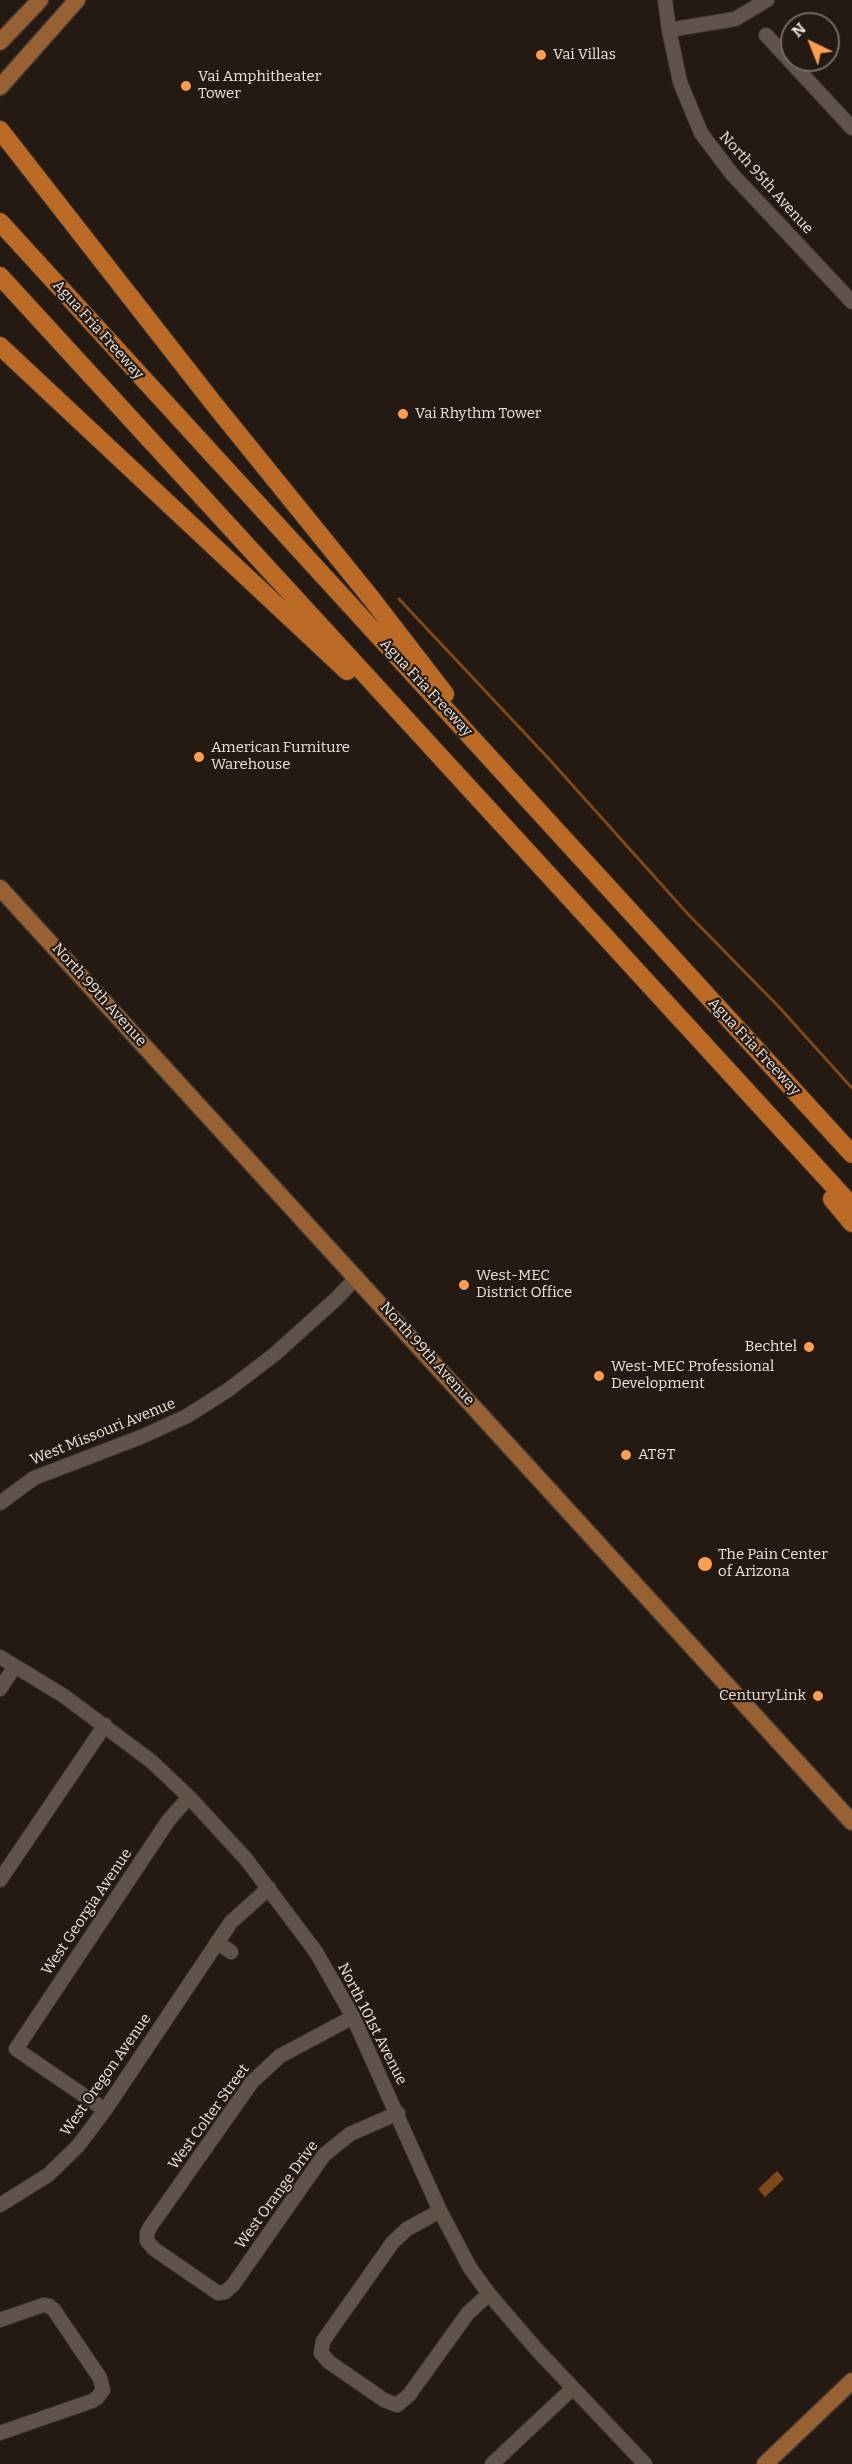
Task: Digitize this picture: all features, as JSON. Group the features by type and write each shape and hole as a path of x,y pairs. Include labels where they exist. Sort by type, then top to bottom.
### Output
{"highway":[{"path":"0,130 214,404 371,598 500,768"},
{"name":"Agua Fria Freeway","path":"0,222 852,1154"},
{"path":"0,276 852,1206"},
{"path":"0,346 337,662 392,719 474,794"},
{"path":"815,1112 852,1145"},
{"path":"788,1136 852,1223"}],"main road":[{"path":"0,42 40,0"},
{"path":"0,87 77,0"},
{"name":"North 99th Avenue","path":"0,888 852,1822"},
{"path":"765,2464 852,2381"}],"street":[{"name":"North 95th Avenue","path":"665,0 669,30 686,101 710,147 732,174 852,302"},
{"path":"669,30 735,19 767,0"},
{"path":"766,35 849,118"},
{"name":"West Missouri Avenue","path":"0,1503 34,1478 141,1437 187,1416 228,1390 275,1354 357,1277"},
{"name":"North 101st Avenue","path":"0,1657 105,1725 151,1761 224,1833 269,1888 316,1952 352,2016 398,2113 440,2211 470,2268 489,2294 642,2463"},
{"path":"0,1689 15,1666"},
{"path":"0,1880 105,1725"},
{"name":"West Georgia Avenue","path":"105,2110 16,2049 168,1821 189,1797"},
{"name":"West Oregon Avenue","path":"0,2205 32,2187 63,2162 78,2146 105,2110 217,1942 238,1915 269,1888"},
{"path":"217,1942 231,1952"},
{"name":"West Colter Street","path":"225,2292 218,2293 154,2249 147,2241 147,2233 252,2082 280,2056 352,2016"},
{"name":"West Orange Drive","path":"225,2292 233,2285 324,2155 350,2134 398,2113"},
{"path":"440,2211 407,2229 393,2242 323,2341 321,2353 329,2362 375,2394 397,2405 409,2395 468,2313 489,2294"},
{"path":"0,2320 36,2307 49,2306 100,2378 103,2390 92,2401 0,2433"},
{"path":"492,2464 573,2388"}],"shaded area":[{"path":"777,2171 784,2179 765,2197 758,2189"}],"waterway":[{"path":"399,599 549,759 687,913 779,1007 852,1088"}],"place":[{"name":"Vai Villas","path":"541,55"},
{"name":"Vai Amphitheater Tower","path":"186,86"},
{"name":"Vai Rhythm Tower","path":"403,414"},
{"name":"American Furniture Warehouse","path":"199,757"},
{"name":"West-MEC District Office","path":"464,1285"},
{"name":"Bechtel","path":"809,1347"},
{"name":"West-MEC Professional Development","path":"599,1376"},
{"name":"AT&T","path":"626,1455"},
{"name":"The Pain Center of Arizona","path":"705,1564"},
{"name":"CenturyLink","path":"818,1696"}]}
